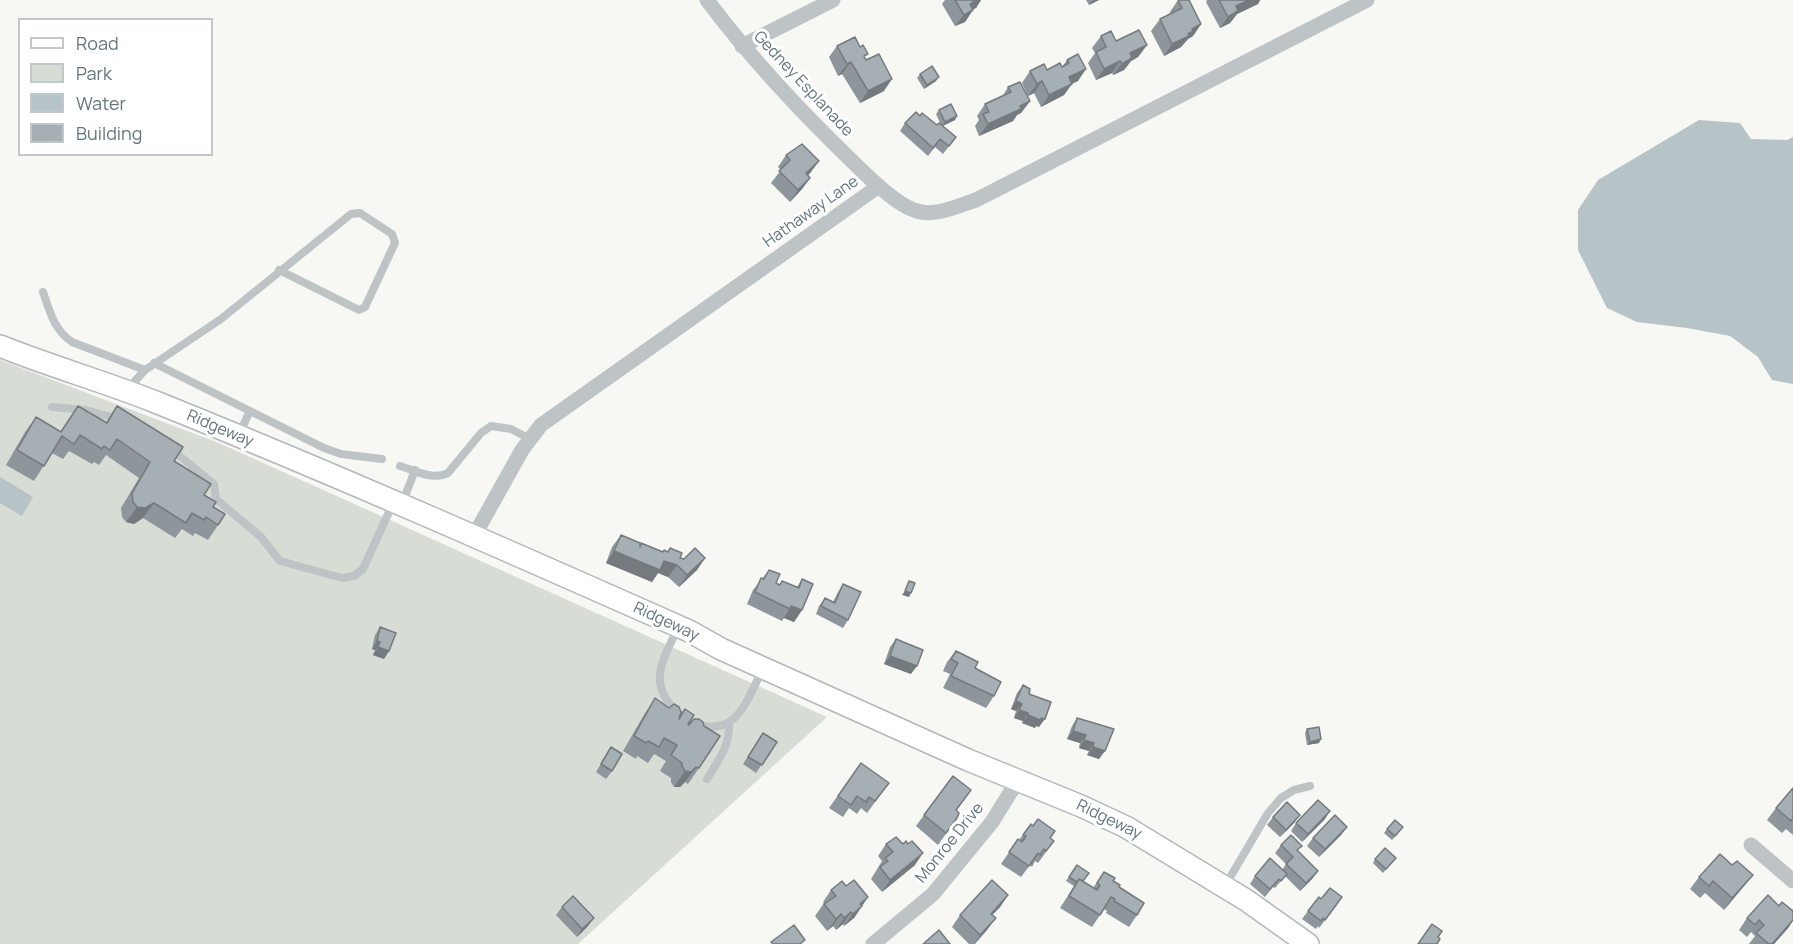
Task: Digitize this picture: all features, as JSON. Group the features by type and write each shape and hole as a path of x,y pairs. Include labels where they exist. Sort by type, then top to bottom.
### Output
{"street":[{"name":"Gedney Esplanade","path":"707,0 742,46 803,114 879,186"},
{"path":"742,46 833,0"},
{"name":"Hathaway Lane","path":"474,536 541,425 879,186 913,210 933,213 976,200 1367,0"},
{"name":"Ridgeway","path":"0,346 126,391 474,536 678,626 721,649 968,760 1126,827 1224,887 1308,944"},
{"name":"Monroe Drive","path":"873,944 933,894 992,822 1018,780"},
{"path":"1751,845 1793,881"}],"lane":[{"path":"126,391 145,370 221,319 279,270 351,214 360,213 393,234 394,243 362,310 279,270"},
{"path":"43,292 54,325 62,336 145,370"},
{"path":"154,363 324,448 382,459"},
{"path":"52,407 86,410 116,417 125,422"},
{"path":"238,436 250,411"},
{"path":"400,466 433,476 442,476 448,473 481,433 491,426 511,429 530,440"},
{"path":"160,441 214,484 216,500 261,537 280,561 342,578 354,576 363,569 415,470"},
{"path":"678,626 662,664 660,682 666,702 682,717"},
{"path":"690,721 713,728 729,724 738,715 763,667"},
{"path":"707,779 725,750 729,724"},
{"path":"1224,887 1269,813 1281,798 1294,790 1310,786"}],"green space":[{"path":"0,360 219,443 827,717 578,944 0,944"}],"water":[{"path":"1699,120 1740,123 1751,139 1787,140 1793,137 1793,384 1772,380 1758,357 1730,336 1637,322 1607,308 1578,250 1578,210 1598,180"},
{"path":"0,477 33,497 22,516 0,503"}],"building":[{"path":"955,0 976,0 970,4 973,10 964,15"},
{"path":"1178,0 1189,0 1201,24 1192,29 1189,36 1172,44 1160,19 1182,8"},
{"path":"1219,0 1249,0 1236,6 1238,11 1228,17"},
{"path":"1139,30 1147,45 1130,53 1132,58 1122,64 1120,61 1104,69 1096,52 1106,47 1101,36 1111,31 1116,41"},
{"path":"855,37 860,47 863,45 868,54 864,56 866,60 879,54 892,79 868,91 851,62 847,64 837,46"},
{"path":"1078,54 1086,69 1069,77 1072,84 1049,95 1042,81 1037,84 1030,71 1044,64 1047,70 1060,63 1062,67 1069,63 1067,60"},
{"path":"932,66 939,77 927,85 920,74"},
{"path":"1020,82 1030,101 1020,106 1021,109 988,124 983,114 989,112 985,104 1011,92 1008,87"},
{"path":"951,104 957,116 945,122 939,110"},
{"path":"916,112 920,116 922,113 937,125 939,123 956,137 949,146 940,139 933,148 905,123"},
{"path":"802,144 819,161 806,173 810,178 798,190 779,171 790,160 786,155"},
{"path":"78,406 107,423 117,406 183,447 174,461 211,484 204,495 216,502 213,507 225,514 218,525 206,517 204,520 192,513 186,523 154,503 145,508 137,507 133,502 132,493 150,462 117,439 110,450 104,446 102,449 80,435 74,444 62,436 44,466 17,450 36,417 61,432"},
{"path":"621,535 640,543 640,547 641,543 663,552 664,550 668,552 670,548 682,553 680,558 684,559 695,548 705,558 687,575 677,565 664,561 660,570 614,551"},
{"path":"769,570 780,574 776,583 780,585 782,581 799,588 802,579 813,584 802,610 791,606 790,609 755,592 761,578 764,579"},
{"path":"909,581 915,583 911,593 905,591"},
{"path":"843,584 861,592 848,620 821,606 825,598 835,603"},
{"path":"380,627 396,633 389,651 378,647"},
{"path":"896,639 923,650 917,666 890,656"},
{"path":"956,651 978,662 975,668 1001,682 994,696 951,676 958,663 951,659"},
{"path":"1023,685 1030,689 1029,694 1051,702 1045,719 1040,720 1019,710 1022,704 1016,701"},
{"path":"655,698 669,708 674,704 679,707 681,712 679,719 685,709 694,715 689,725 694,719 699,719 704,726 720,736 699,768 696,767 691,772 685,771 682,763 671,755 677,745 664,738 659,747 634,736"},
{"path":"1077,718 1114,729 1105,751 1093,747 1094,743 1084,740 1086,735 1073,731"},
{"path":"1319,727 1321,739 1310,742 1307,729"},
{"path":"763,733 777,742 762,765 748,757"},
{"path":"611,747 622,754 612,771 601,764"},
{"path":"861,763 889,783 875,801 869,797 866,802 857,796 851,805 838,796"},
{"path":"953,776 971,790 956,810 959,813 957,818 946,833 924,815"},
{"path":"1793,788 1793,818 1791,821 1776,808"},
{"path":"1318,800 1330,811 1308,834 1296,823"},
{"path":"1287,802 1300,815 1286,830 1273,817"},
{"path":"1335,815 1347,827 1325,849 1313,838"},
{"path":"1038,819 1055,831 1050,838 1054,841 1046,851 1044,849 1040,855 1038,853 1029,866 1009,852 1018,839 1022,842 1026,836 1023,835"},
{"path":"1395,820 1403,827 1395,836 1387,829"},
{"path":"1291,835 1302,846 1297,850 1318,871 1306,883 1286,864 1293,857 1281,845"},
{"path":"896,837 903,844 906,841 908,844 912,841 923,853 890,880 880,867 888,861 885,858 893,852 886,844"},
{"path":"1385,848 1396,858 1386,869 1375,859"},
{"path":"1720,854 1732,865 1737,861 1753,875 1732,898 1713,881 1709,886 1699,877"},
{"path":"1270,858 1287,874 1270,889 1255,876"},
{"path":"1077,865 1089,873 1083,881 1079,879 1077,882 1069,877"},
{"path":"1104,872 1115,878 1113,881 1120,885 1119,887 1144,903 1137,915 1111,897 1100,915 1069,896 1079,879 1097,890 1100,885 1097,883"},
{"path":"854,880 868,897 853,914 851,912 844,918 841,914 836,919 824,904 836,896 831,890 842,881 846,886"},
{"path":"992,880 1008,895 991,914 996,918 980,935 960,915"},
{"path":"1330,888 1342,897 1325,920 1323,918 1321,921 1308,911"},
{"path":"1768,895 1779,906 1782,902 1793,911 1793,920 1772,944 1756,933 1764,925 1759,920 1755,925 1747,918"},
{"path":"573,896 594,918 582,929 562,907"},
{"path":"1432,924 1442,931 1437,944 1418,944"},
{"path":"794,925 805,940 800,944 773,944 771,942"},
{"path":"939,930 950,944 923,944"}]}
